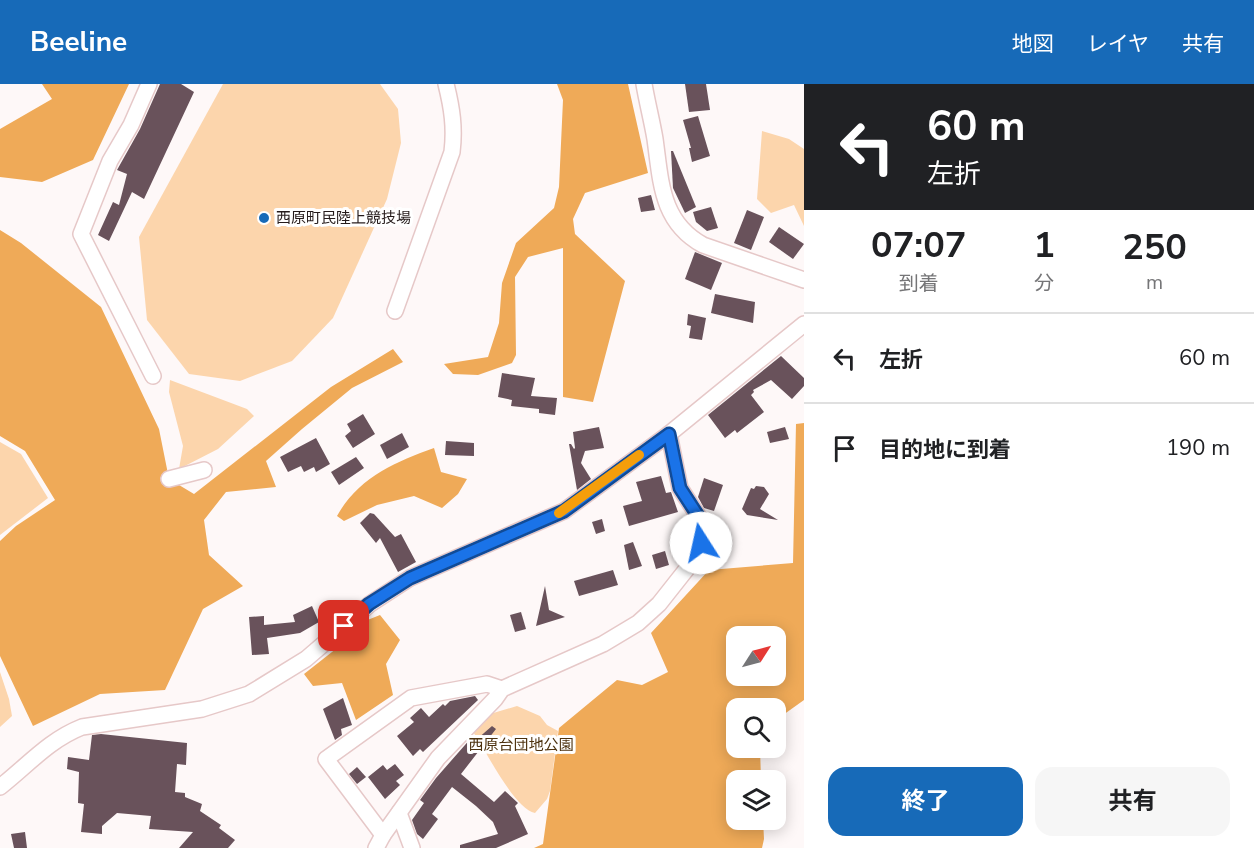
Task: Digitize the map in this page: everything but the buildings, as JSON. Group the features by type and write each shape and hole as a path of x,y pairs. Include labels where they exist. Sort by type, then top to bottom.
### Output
{"street":[{"path":"149,84 93,198 81,234 153,376"},
{"path":"395,311 452,152 453,117 446,84"},
{"path":"644,84 663,193 670,213 679,227 688,237 703,245 804,280"},
{"path":"0,787 44,748 65,733 82,727 202,709 249,693 306,659 369,604 410,578 564,511 669,434 804,324"},
{"path":"502,689 487,684 411,698 326,759 379,841 438,758 502,689 603,644 638,623 659,604 693,561 701,543 702,522 680,488 669,434"},
{"path":"169,479 204,470"},
{"path":"399,813 412,848"}],"green space":[{"name":"西原町民陸上競技場","path":"223,84 380,84 398,109 401,143 387,199 333,318 292,361 240,381 189,374 147,320 139,237"},
{"path":"762,131 789,139 804,149 804,226 794,205 771,213 757,199"},
{"path":"170,380 247,409 254,416 218,449 179,469 183,446 169,392"},
{"path":"0,442 21,454 48,498 0,535"},
{"path":"0,672 12,716 0,727"},
{"name":"西原台団地公園","path":"517,706 540,716 547,725 558,731 550,791 547,799 535,813 527,809 509,789 471,729 490,714"}],"shaded area":[{"path":"42,84 129,84 93,160 42,182 0,177 0,129 52,99"},
{"path":"557,84 628,84 648,173 585,193 573,219 575,234 625,281 593,402 563,397 563,248 528,257 515,277 516,355 512,363 478,375 453,374 444,364 488,357 499,323 502,283 516,243 554,208 559,187 563,100"},
{"path":"0,230 21,243 101,307 159,429 169,479 194,494 331,387 393,349 403,362 352,388 266,461 276,487 226,492 204,520 209,555 243,586 203,609 165,690 100,694 33,726 0,656 0,541 16,526 55,500 25,451 0,436"},
{"path":"804,423 804,700 786,713 786,698 726,698 726,758 760,758 761,770 726,770 726,830 764,830 762,848 534,848 543,844 559,728 617,680 642,685 668,672 651,633 709,570 793,563 796,424"},
{"path":"434,448 441,472 467,479 458,494 442,508 414,496 377,505 344,521 337,516 356,491 367,481 405,459"},
{"path":"380,615 400,640 386,664 393,695 356,720 342,683 313,686 304,674 346,641 365,621"}],"slow traffic":[{"path":"559,513 639,455"}],"place":[{"name":"西原町民陸上競技場","path":"264,218"}],"route":[{"path":"344,626 369,604 410,578 564,511 669,434 680,488 702,522 701,543"}]}
